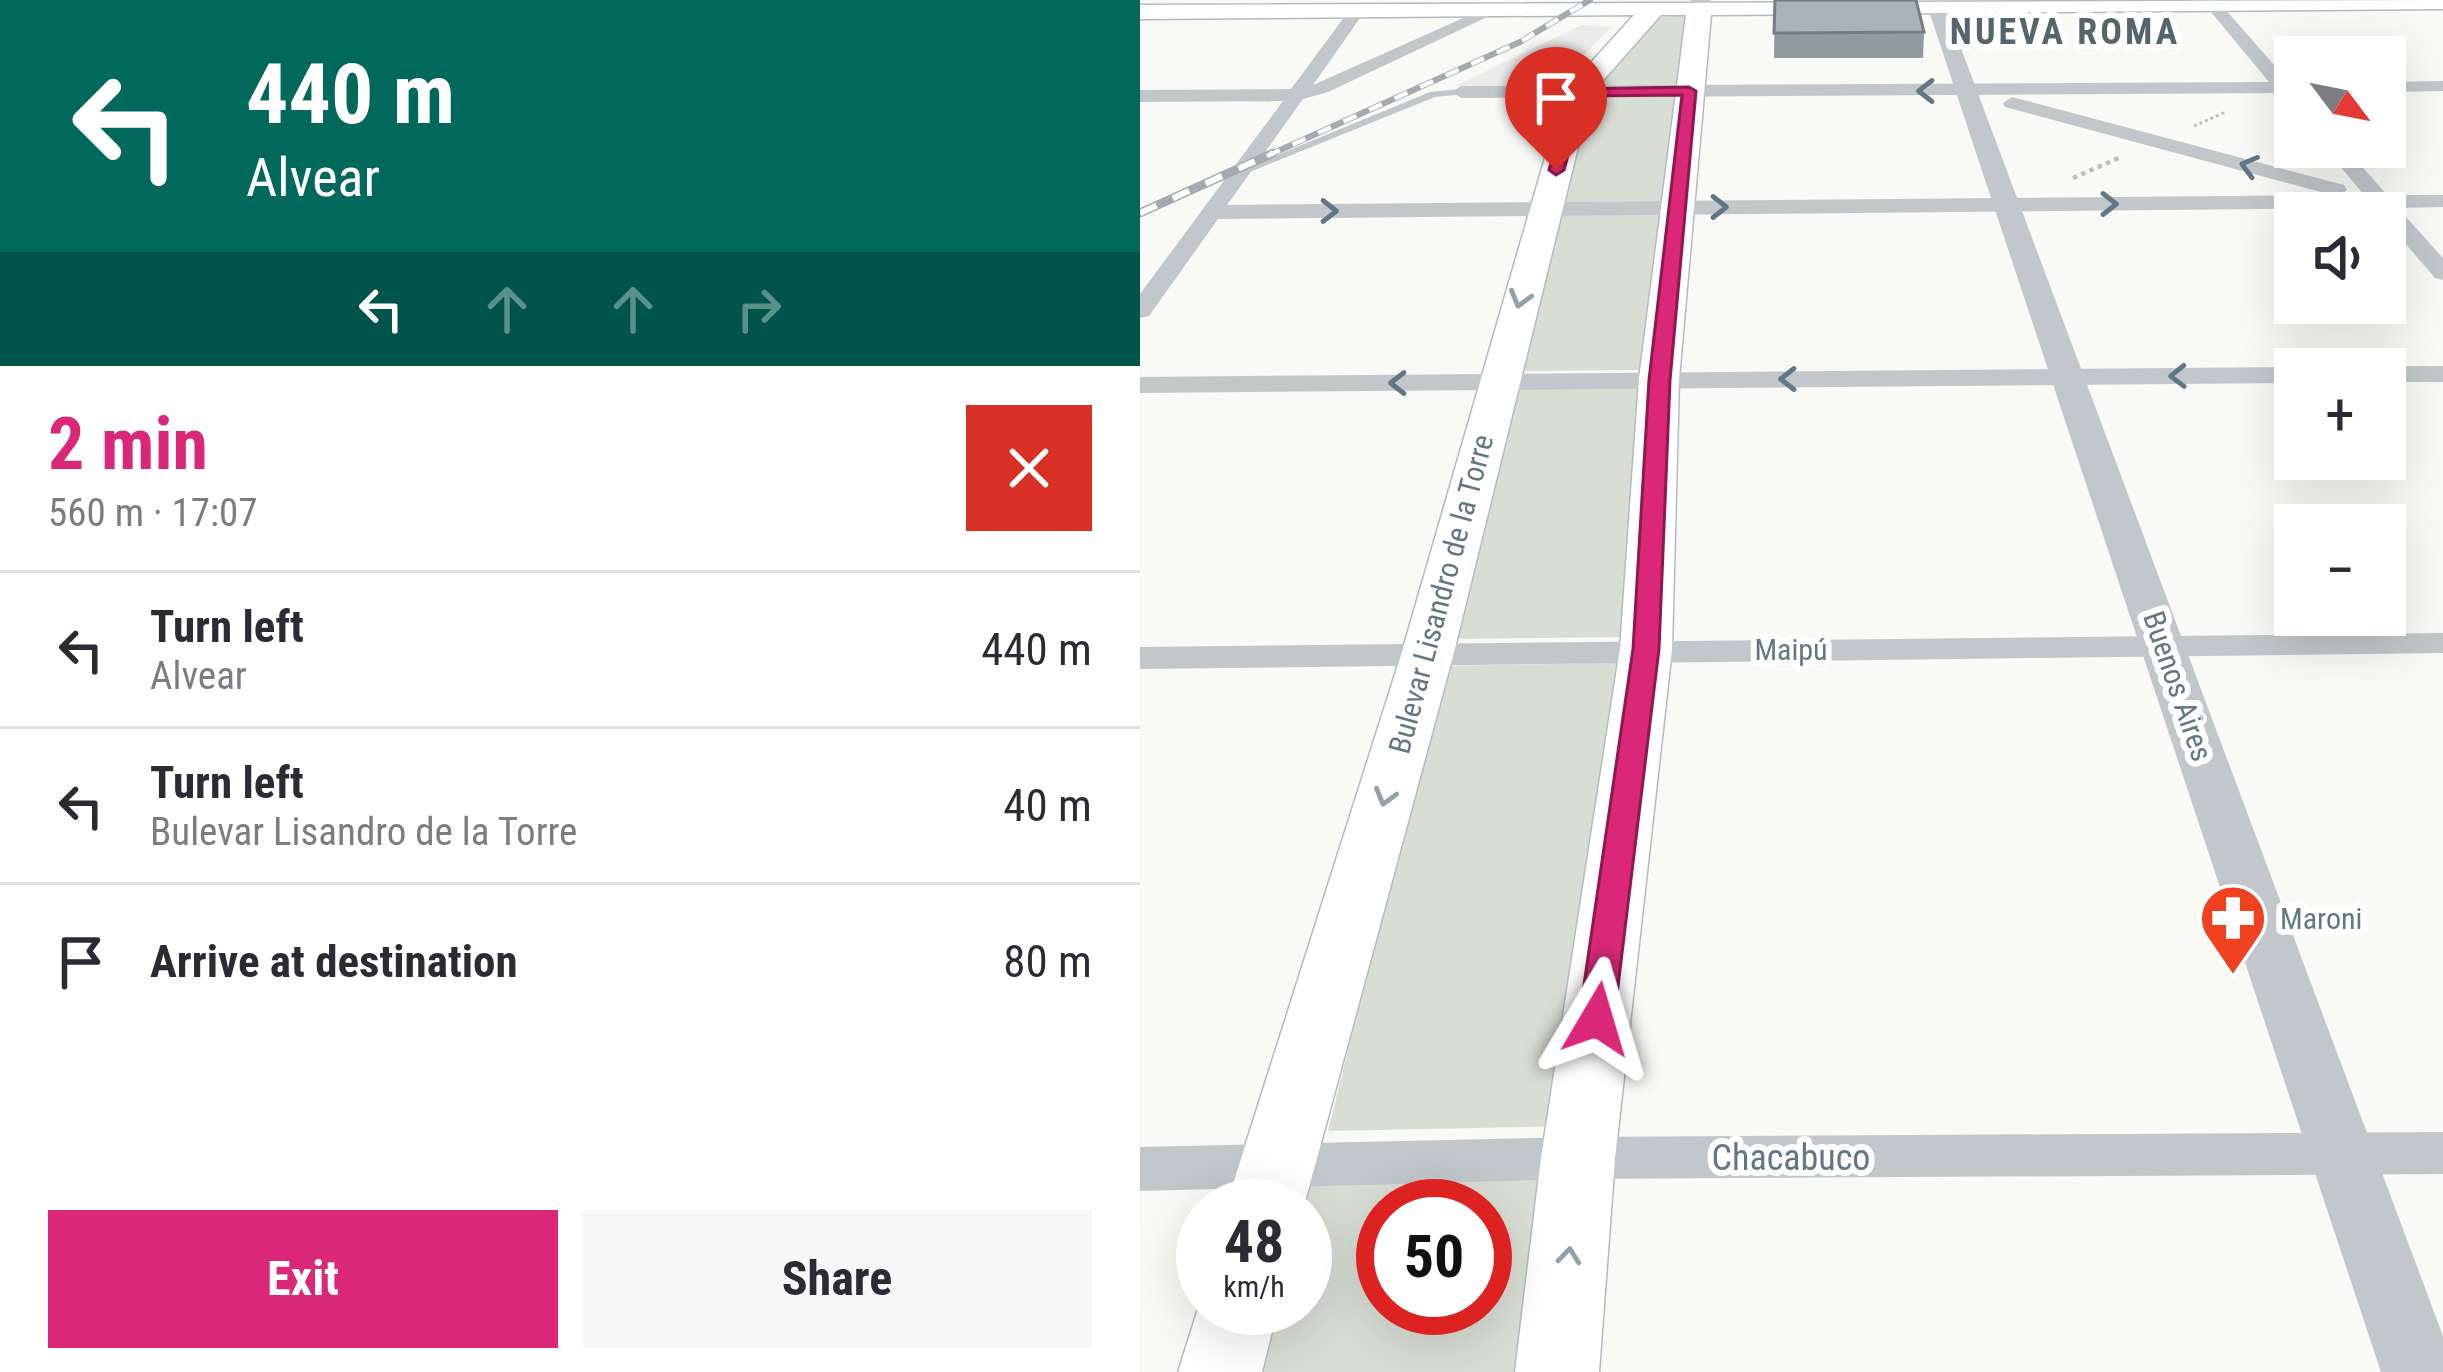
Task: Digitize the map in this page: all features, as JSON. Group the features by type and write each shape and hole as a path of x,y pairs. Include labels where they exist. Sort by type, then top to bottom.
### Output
{"main road":[{"path":"1672,8 1776,0 2443,2"},
{"path":"1140,12 1319,5 1357,11 1495,10 1542,5 1672,8 2004,0"},
{"path":"1557,1372 1578,1158 1646,649 1659,380 1689,91 1672,8"},
{"name":"Bulevar Lisandro de la Torre","path":"1273,1179 1428,652 1578,92 1672,8"},
{"path":"1220,1372 1230,1335"}],"street":[{"name":"Buenos Aires","path":"1937,2 2419,1372"},
{"path":"2210,2 2274,73"},
{"path":"1140,96 1296,95 1322,88 1495,10"},
{"path":"1140,311 1357,11"},
{"path":"2406,87 2443,86"},
{"path":"1969,91 2344,192"},
{"path":"1461,92 2274,92"},
{"path":"2352,168 2372,192"},
{"path":"2406,202 2443,201"},
{"path":"1213,212 2274,203"},
{"path":"2406,209 2443,220"},
{"path":"2406,231 2443,274"},
{"path":"2406,374 2443,374"},
{"path":"1140,385 2274,375"},
{"name":"Maipú","path":"1140,658 2443,643"},
{"name":"Chacabuco","path":"1332,1180 1578,1158 2443,1153"},
{"name":"Chacabuco","path":"1140,1169 1222,1179"}],"lane":[{"path":"1241,172 1433,94 1461,92"}],"shaded area":[{"path":"1689,16 1680,87 1594,88 1657,18"},
{"path":"1582,25 1612,27 1553,85 1455,86"},
{"path":"1679,94 1669,201 1562,202 1588,95"},
{"path":"1665,213 1649,370 1518,371 1557,214"},
{"path":"1647,386 1621,637 1451,639 1513,388"},
{"path":"1617,663 1569,1126 1328,1131 1443,666"},
{"path":"1556,1178 1535,1372 1260,1372 1269,1335 1332,1335 1332,1183 1356,1183 1356,1335 1512,1335 1512,1179"}],"building":[{"path":"1775,0 1916,0 1924,32 1774,33"}],"railway":[{"path":"1267,156 1520,42 1590,0"},
{"path":"1140,213 1273,153"}],"place":[{"name":"Maroni","path":"2233,977"}],"district":[{"name":"NUEVA ROMA","path":"2065,32"}],"route":[{"path":"1556,170 1578,92 1689,91 1659,380 1646,649 1597,1019"}]}
